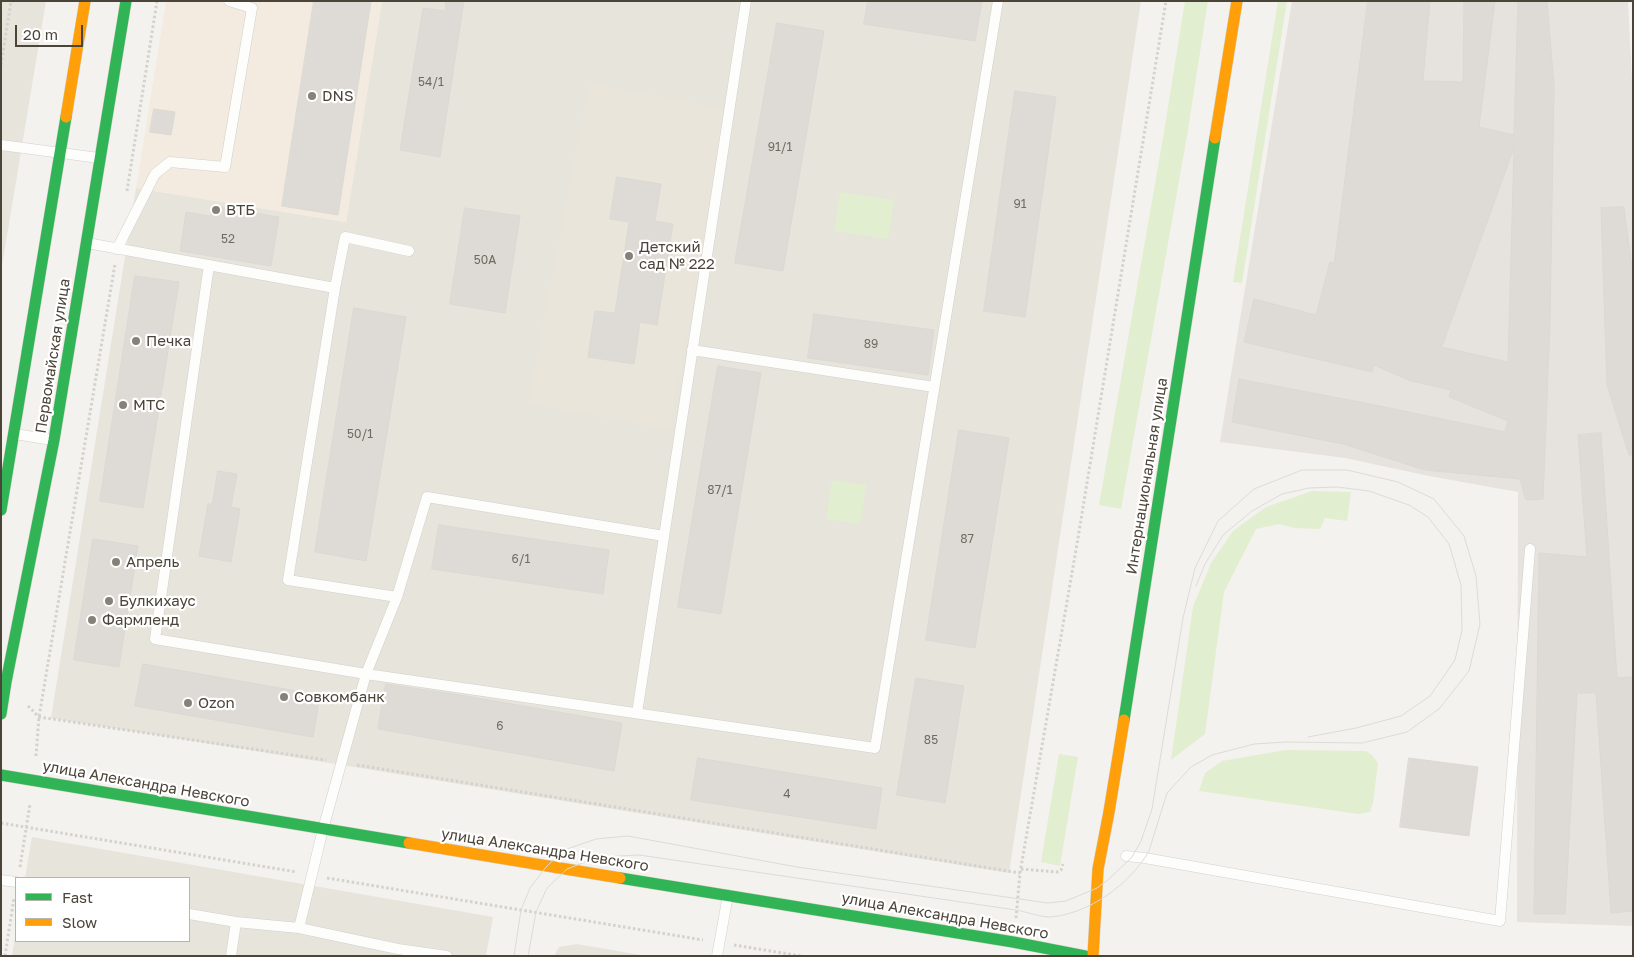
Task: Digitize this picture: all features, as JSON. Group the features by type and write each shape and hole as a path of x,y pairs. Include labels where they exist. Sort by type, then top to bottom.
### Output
{"main road":[{"name":"Первомайская улица","path":"1,510 85,1"},
{"name":"Первомайская улица","path":"1,714 54,440 126,1"},
{"name":"Интернациональная улица","path":"1093,956 1098,869 1237,1"},
{"name":"улица Александра Невского","path":"1,774 323,829 1013,942 1085,956"}],"lane":[{"path":"117,249 155,174 170,162 226,167 252,8 228,1"},
{"path":"637,714 746,1"},
{"path":"209,265 155,640 366,674 875,748 998,1"},
{"path":"1,146 100,158"},
{"path":"397,597 288,580 344,237 408,251"},
{"path":"86,243 335,288"},
{"path":"692,350 934,387"},
{"path":"1,432 54,440"},
{"path":"299,928 323,829 366,674 397,597 427,497 664,536"},
{"path":"1126,856 1500,921 1530,549"},
{"path":"1,880 15,882"},
{"path":"717,956 728,895"},
{"path":"190,914 236,922 299,928 397,952 447,956"},
{"path":"231,956 236,922"}],"path":[{"path":"1,65 11,1"},
{"path":"126,192 157,1"},
{"path":"1013,942 1021,871 1084,505 1166,1"},
{"path":"19,870 34,780 39,717 117,249"},
{"path":"39,717 1021,871 1057,872 1061,870 1063,864"},
{"path":"1,823 801,956"},
{"path":"5,956 15,897"}],"shaded area":[{"path":"1,1 46,1 1,272"},
{"path":"166,1 382,1 346,222 136,188"},
{"path":"382,1 1141,1 1009,873 51,718 136,188 346,222"},
{"path":"1292,1 1628,1 1633,102 1633,926 1517,922 1518,492 1345,458 1220,442"},
{"name":"Детский сад № 222","path":"589,83 730,110 669,430 528,403"},
{"path":"32,837 493,917 486,956 12,956 15,937 15,942 190,942 190,877 25,877"},
{"path":"577,944 647,956 554,956 559,947"}],"green space":[{"path":"1185,1 1208,1 1187,136 1121,509 1099,505"},
{"path":"1278,1 1287,1 1242,283 1233,282"},
{"path":"840,192 894,200 888,239 834,231"},
{"path":"832,480 866,485 860,524 826,519"},
{"path":"1312,491 1351,492 1347,521 1325,518 1320,529 1294,528 1279,524 1256,529 1224,592 1205,734 1171,760 1193,607 1211,563 1233,531 1266,507"},
{"path":"1286,750 1366,751 1372,755 1378,763 1373,803 1370,812 1358,814 1199,791 1205,773 1222,761"},
{"path":"1059,754 1078,757 1060,866 1041,862"}],"building":[{"path":"314,1 371,1 338,215 282,206"},
{"path":"446,1 464,1 440,157 400,150 423,8 445,11"},
{"path":"868,1 982,1 975,41 864,24"},
{"path":"1368,1 1430,1 1423,81 1463,82 1464,1 1495,1 1479,127 1514,135 1518,1 1547,1 1554,86 1550,322 1543,499 1526,500 1520,479 1425,470 1343,444 1232,422 1239,379 1505,432 1508,421 1449,397 1451,390 1411,381 1374,365 1372,372 1244,342 1254,299 1316,315 1330,262 1334,263","holes":["1514,148 1508,362 1442,347"]},
{"path":"777,23 824,31 783,271 735,263"},
{"path":"1015,91 1056,97 1025,317 984,311"},
{"path":"154,109 175,112 171,135 150,132"},
{"path":"617,177 661,184 655,221 673,224 657,325 640,322 634,364 588,357 595,311 615,313 629,222 610,219"},
{"path":"212,206 279,217 271,266 180,251 186,212 210,216"},
{"path":"1624,207 1633,276 1633,455 1629,455 1607,385 1601,208"},
{"path":"465,208 520,216 505,313 450,304"},
{"path":"135,276 179,282 143,508 100,501"},
{"path":"354,308 406,317 366,561 315,552"},
{"path":"814,314 934,330 928,375 808,358"},
{"path":"718,366 761,373 721,614 678,607"},
{"path":"959,430 1009,438 975,648 926,640"},
{"path":"1601,433 1617,678 1632,677 1633,911 1611,913 1596,693 1577,693 1565,914 1534,914 1539,553 1587,557 1578,435"},
{"path":"218,471 237,474 231,507 240,509 231,562 199,556 208,504 212,504"},
{"path":"439,525 609,550 603,594 432,569"},
{"path":"93,539 138,546 119,667 74,660"},
{"path":"143,664 320,695 313,737 135,706"},
{"path":"916,678 964,686 945,803 897,795"},
{"path":"386,684 622,723 614,771 378,729"},
{"path":"698,758 882,788 876,829 691,800"},
{"path":"1409,758 1478,767 1469,836 1400,827"}],"tram line":[{"path":"514,956 521,910 530,888 547,866 564,850 596,839 628,836 797,867 1048,903 1066,901 1097,888 1132,857 1141,841 1152,809 1183,618 1195,568 1218,521 1254,489 1302,470 1347,470 1398,482 1434,499 1464,536 1476,576 1480,624 1469,671 1439,709 1407,732 1362,743 1286,742 1254,744 1212,755 1191,767 1167,793 1149,851 1141,863 1120,886 1093,904 1065,915 1046,917 1016,910 639,855 598,857 567,869 547,888 536,912 528,956"},
{"path":"1196,586 1205,564 1223,535 1252,511 1282,494 1309,488 1337,487 1369,491 1409,505 1428,517 1449,544 1461,585 1462,630 1455,660 1430,696 1401,716 1356,728 1308,737"}],"traffic: fast":[{"path":"1,714 54,440 126,1"},
{"path":"1,510 66,117"},
{"path":"1124,720 1215,138"},
{"path":"1,775 409,843"},
{"path":"620,878 1013,942 1085,956"}],"traffic: slow":[{"path":"66,117 85,1"},
{"path":"1215,138 1237,1"},
{"path":"1093,956 1098,869 1124,720"},
{"path":"409,843 620,878"}],"place":[{"name":"DNS","path":"312,96"},
{"name":"ВТБ","path":"216,210"},
{"name":"Детский сад № 222","path":"629,256"},
{"name":"Печка","path":"136,341"},
{"name":"МТС","path":"123,405"},
{"name":"Апрель","path":"116,562"},
{"name":"Булкихаус","path":"109,601"},
{"name":"Фармленд","path":"92,620"},
{"name":"Совкомбанк","path":"284,697"},
{"name":"Ozon","path":"188,703"}]}
